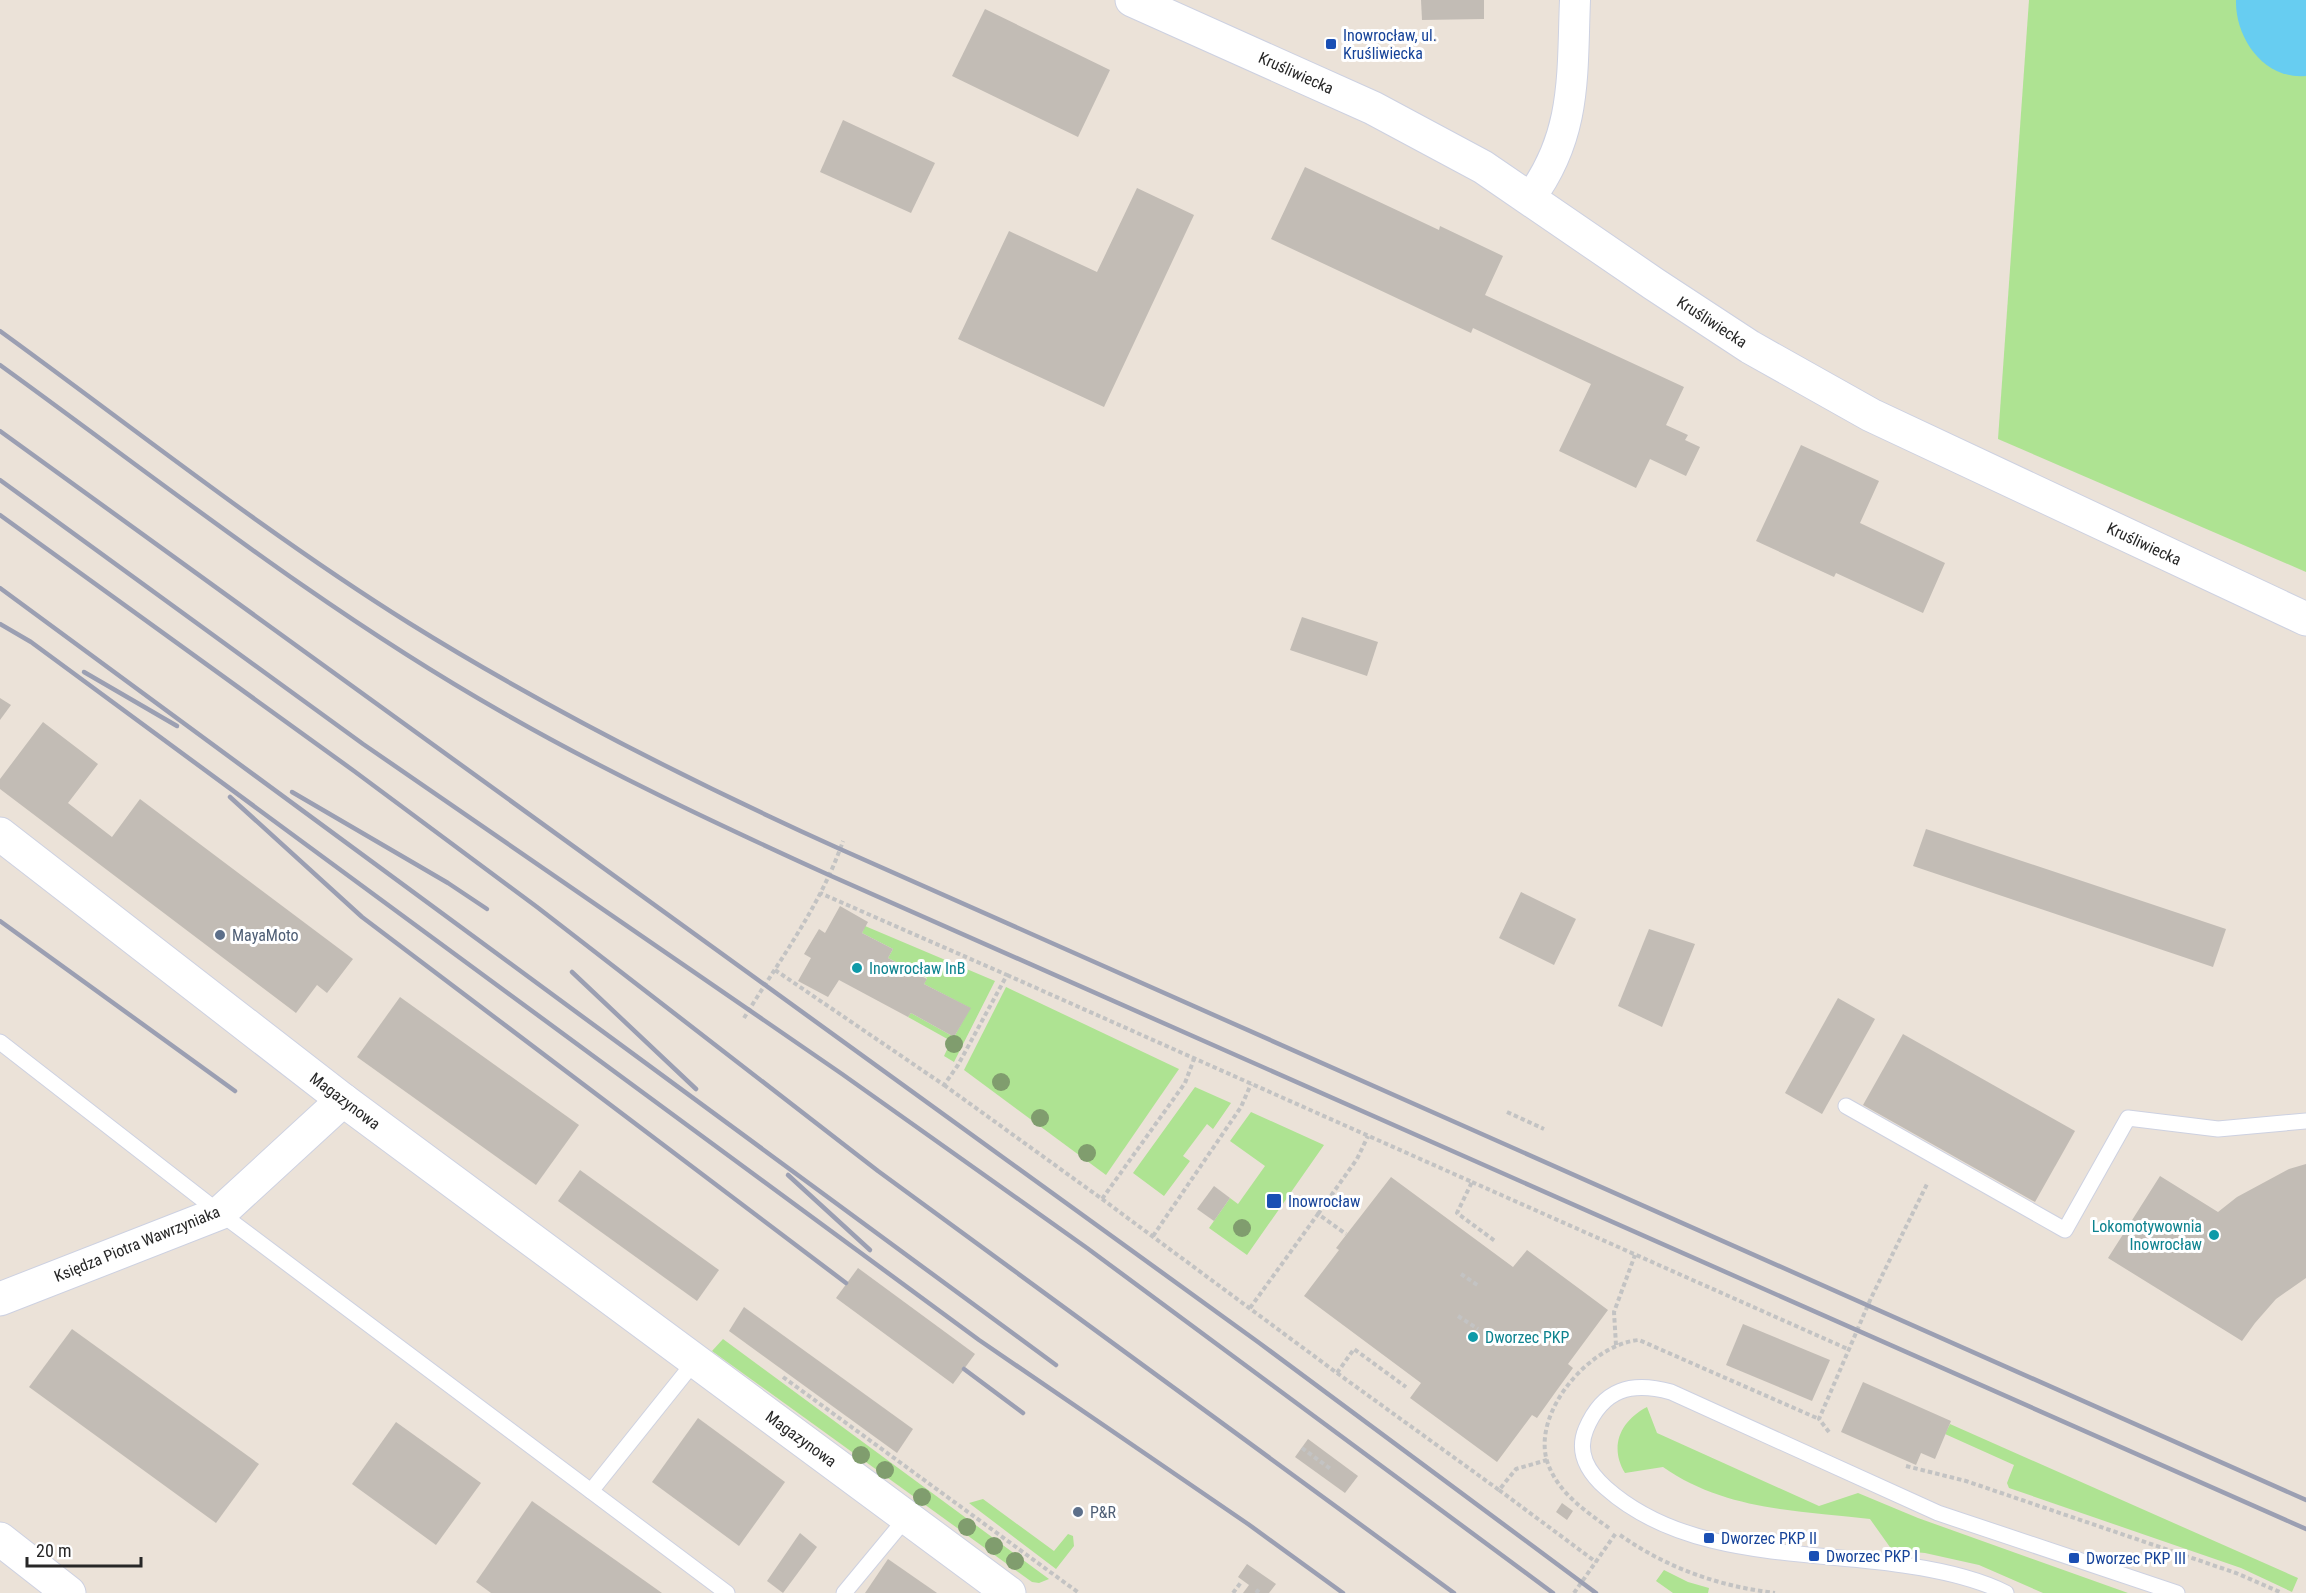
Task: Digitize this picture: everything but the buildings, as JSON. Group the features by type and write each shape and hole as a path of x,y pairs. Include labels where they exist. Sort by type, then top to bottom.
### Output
{"street":[{"name":"Kruśliwiecka","path":"1132,0 1373,108 1484,167 1741,340 1871,415 2306,619"},
{"path":"1530,198 1544,179 1560,145 1571,104 1575,0"},
{"name":"Magazynowa","path":"0,834 343,1100 1009,1593"},
{"name":"Księdza Piotra Wawrzyniaka","path":"0,1299 220,1213 343,1100"},
{"path":"0,1539 69,1593"}],"lane":[{"path":"0,1042 220,1213 728,1593"},
{"path":"1846,1106 2066,1230 2128,1118 2218,1129 2306,1121"},
{"path":"591,1491 695,1361"},
{"path":"2006,1593 1953,1573 1770,1551 1671,1527 1614,1495 1593,1477 1584,1460 1583,1437 1593,1413 1606,1398 1631,1387 1653,1387 1671,1392 1938,1513 2177,1593"},
{"path":"844,1593 907,1517"}],"path":[{"path":"744,1018 820,893 843,841"},
{"path":"820,893 1850,1350"},
{"path":"775,970 944,1085 1102,1198 1596,1562"},
{"path":"944,1085 958,1065 1007,975"},
{"path":"1102,1198 1185,1083 1194,1059"},
{"path":"1153,1236 1241,1107 1251,1084"},
{"path":"1507,1112 1544,1129"},
{"path":"1250,1308 1357,1159 1368,1136"},
{"path":"1830,1434 1819,1419 1871,1298 1939,1159"},
{"path":"1472,1182 1456,1213 1495,1241"},
{"path":"1318,1214 1346,1234"},
{"path":"1616,1345 1614,1312 1635,1255"},
{"path":"1461,1274 1479,1286"},
{"path":"1458,1316 1478,1329"},
{"path":"1337,1373 1354,1349 1406,1387"},
{"path":"1557,1390 1563,1395"},
{"path":"1302,1448 1332,1470"},
{"path":"1499,1490 1516,1469 1528,1463 1547,1460"},
{"path":"1899,1464 1977,1485 2236,1573 2282,1593"},
{"path":"1574,1593 1616,1533 1643,1551 1707,1580 1775,1593"},
{"path":"1233,1593 1242,1581"},
{"path":"1256,1593 1260,1588"}],"green space":[{"path":"2029,0 2306,0 2306,572 1998,439"},
{"path":"865,926 995,981 954,1062 944,1056 951,1041 908,1017 911,1013 954,1037 970,1008 924,984 927,978 888,958 893,949 862,933"},
{"path":"1006,987 1179,1069 1106,1175 964,1070"},
{"path":"1195,1087 1231,1103 1213,1129 1207,1124 1183,1156 1190,1161 1164,1196 1133,1173"},
{"path":"1251,1112 1324,1145 1247,1255 1209,1228 1230,1198 1238,1204 1265,1166 1230,1141"},
{"path":"723,1339 1049,1579 1039,1583 1032,1582 712,1351"},
{"path":"1647,1407 1657,1433 1819,1506 1858,1493 1918,1518 2128,1593 2043,1593 1979,1565 1925,1553 1892,1550 1870,1519 1789,1510 1736,1500 1686,1481 1663,1467 1625,1473 1618,1454 1620,1436 1630,1420"},
{"path":"1950,1424 2298,1578 2292,1592 2241,1568 2009,1488 2007,1483 2014,1465 1945,1434"},
{"path":"983,1499 1054,1551 1068,1534 1073,1536 1074,1546 1056,1569 969,1503"},
{"path":"1664,1570 1688,1582 1709,1588 1708,1593 1673,1593 1656,1581"}],"water":[{"path":"2236,0 2306,0 2306,76 2277,71 2255,54 2241,28"}],"railway":[{"path":"0,331 304,554 356,589 461,655 567,715 675,771 840,849 2306,1500"},
{"path":"0,365 307,589 500,711 621,776 829,875 2306,1529"},
{"path":"0,431 1258,1342 1596,1593"},
{"path":"0,480 363,744 842,1074 1087,1248 1553,1593"},
{"path":"0,515 354,771 537,907 878,1171 1454,1593"},
{"path":"0,588 1056,1365"},
{"path":"0,624 31,642 979,1340 1248,1524 1343,1593"},
{"path":"84,672 177,726"},
{"path":"292,792 448,883 487,909"},
{"path":"230,797 362,917 846,1283"},
{"path":"0,921 235,1091"},
{"path":"572,972 696,1089"},
{"path":"788,1175 870,1250"},
{"path":"964,1369 1023,1413"}],"place":[{"name":"Inowrocław, ul. Kruśliwiecka","path":"1331,44"},
{"name":"MayaMoto","path":"220,935"},
{"name":"Inowrocław InB","path":"857,968"},
{"name":"Inowrocław","path":"1274,1201"},
{"name":"Lokomotywownia Inowrocław","path":"2214,1235"},
{"name":"Dworzec PKP","path":"1473,1337"},
{"name":"P&R","path":"1078,1512"},
{"name":"Dworzec PKP II","path":"1709,1538"},
{"name":"Dworzec PKP I","path":"1814,1556"},
{"name":"Dworzec PKP III","path":"2074,1558"}]}
